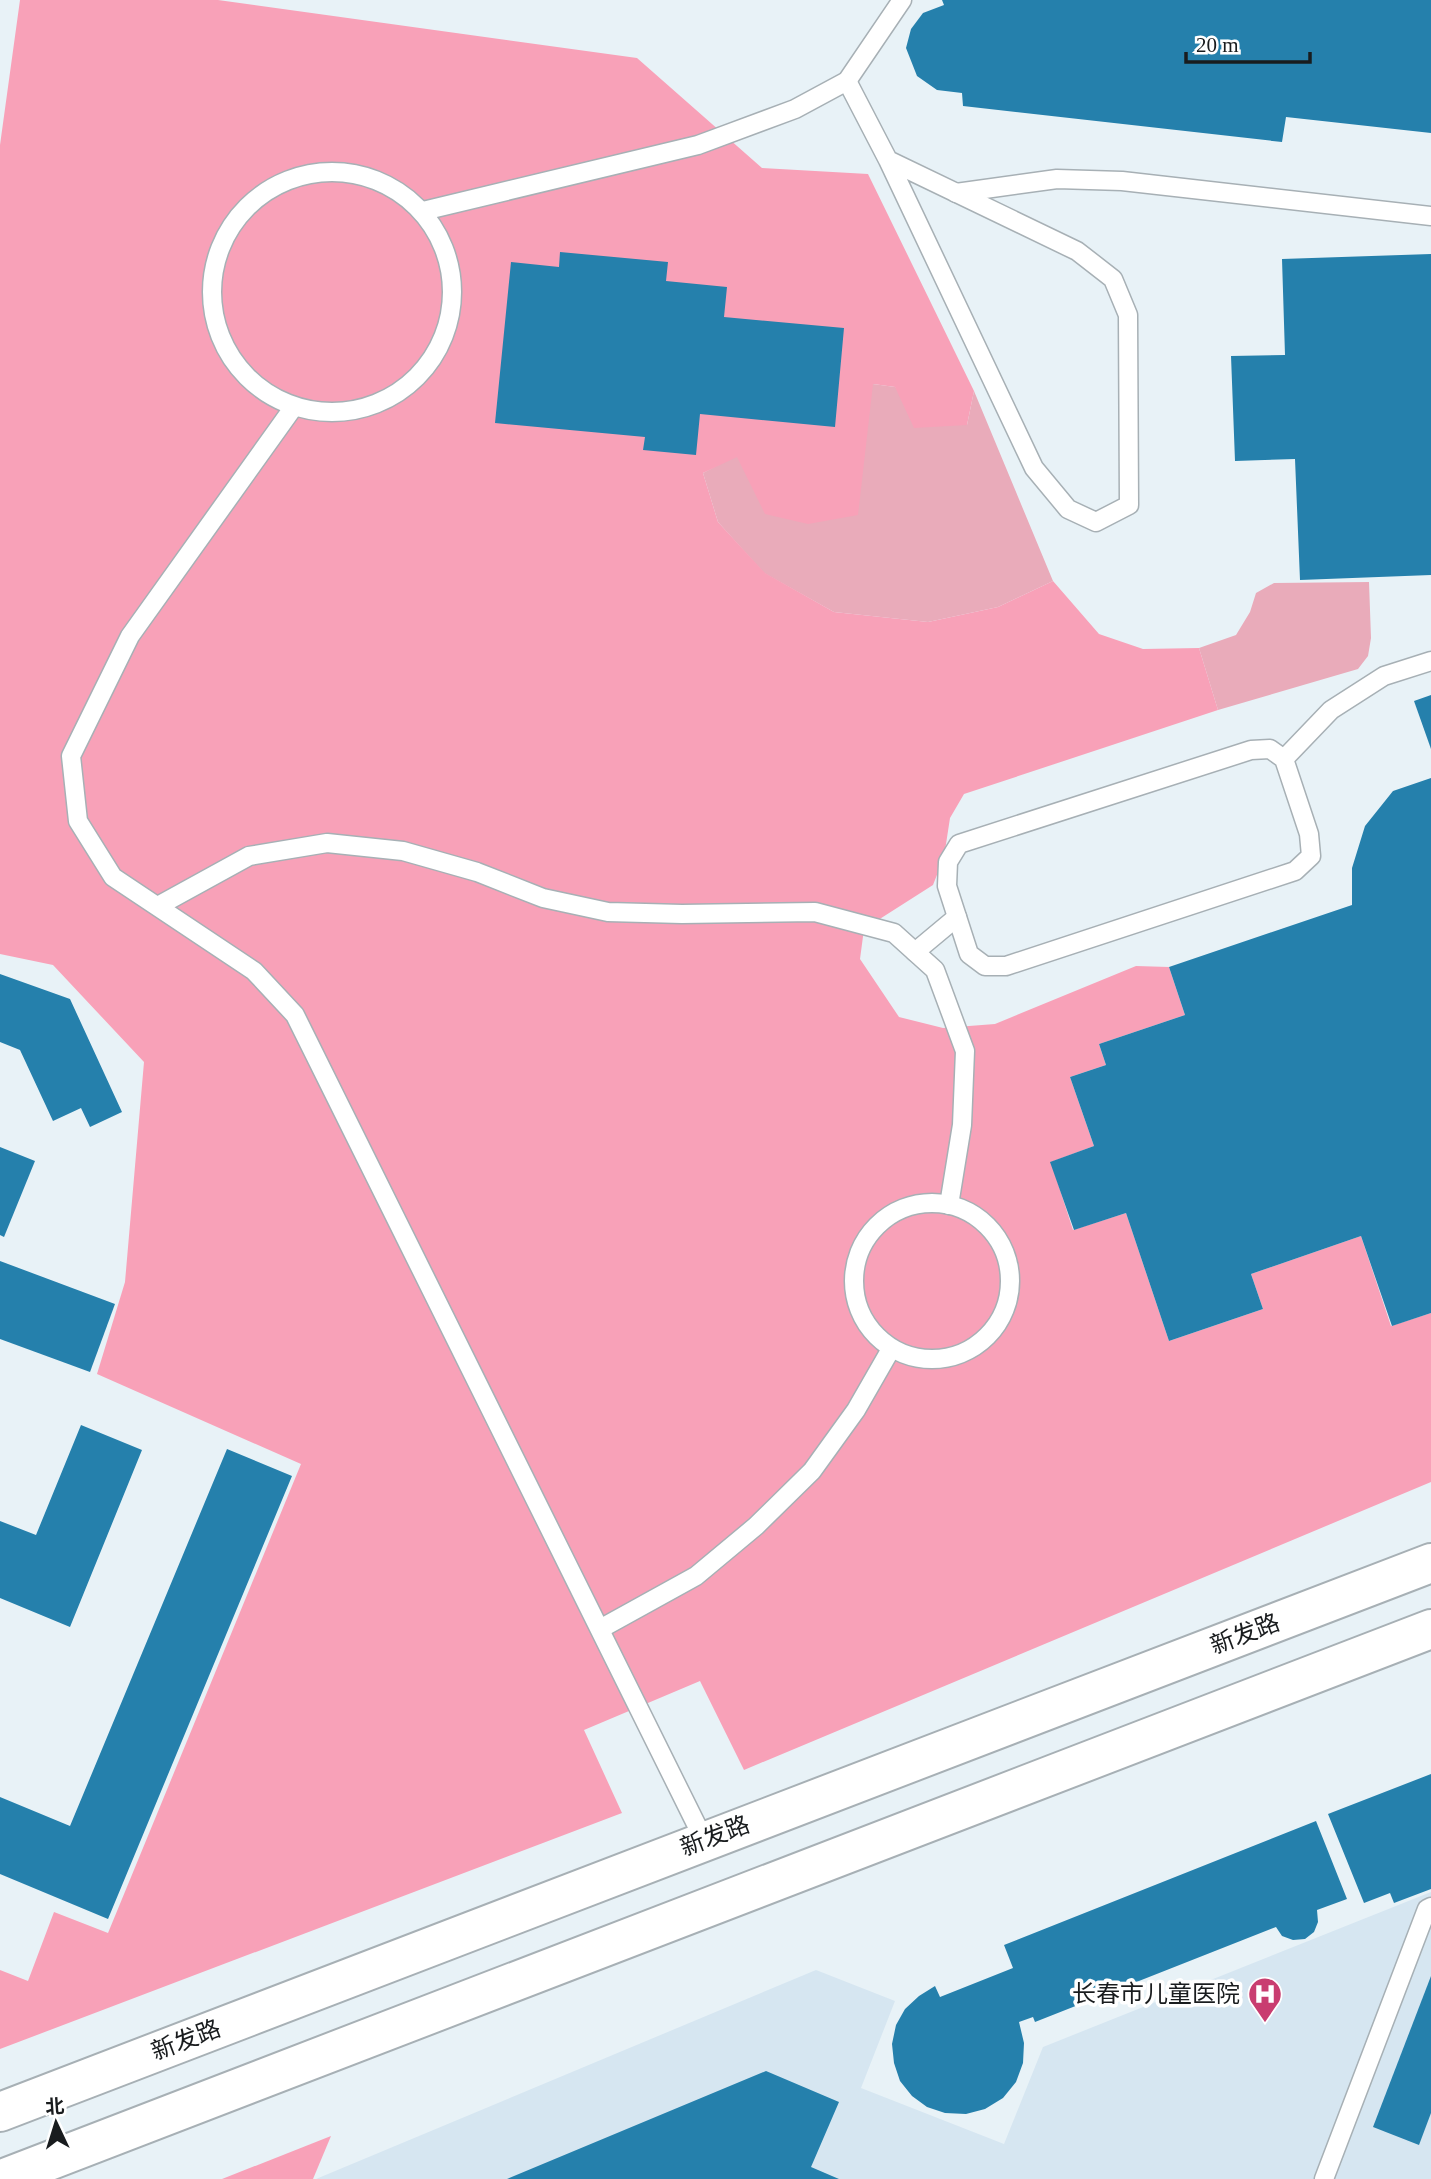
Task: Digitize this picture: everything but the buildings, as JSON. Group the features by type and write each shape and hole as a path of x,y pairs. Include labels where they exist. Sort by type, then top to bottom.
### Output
{"main road":[{"name":"新发路","path":"0,2112 1431,1563"},
{"path":"2,2179 1431,1629"}],"lane":[{"path":"423,211 698,145 795,109 848,81 902,0"},
{"path":"848,81 1034,468 1068,509 1096,522 1129,505 1128,315 1113,279 1077,251 888,160"},
{"path":"352,172 392,186 423,211 445,248 454,290 446,334 424,372 393,397 352,412 293,408 273,399 245,377 221,343 210,303 211,280 221,241 259,195 311,173 352,172"},
{"path":"956,193 1057,179 1122,181 1431,216"},
{"path":"293,408 130,636 71,756 78,821 113,877 254,971 295,1015 704,1840"},
{"path":"1284,759 1331,710 1384,676 1431,661"},
{"path":"1270,749 1284,759 1309,834 1311,856 1295,871 1006,966 985,966 969,954 957,917 947,886 948,862 959,844 1251,750 1270,749"},
{"path":"158,906 249,856 327,843 402,851 477,872 543,898 608,912 815,912 894,933 935,970 965,1051 962,1125 950,1205"},
{"path":"915,952 957,917"},
{"path":"935,1202 961,1207 983,1221 1000,1241 1010,1265 1011,1292 1003,1317 988,1338 966,1352 941,1359 915,1358 891,1349 872,1332 858,1310 853,1284 856,1259 867,1236 886,1217 909,1205 935,1202"},
{"path":"600,1629 696,1576 793,1490 812,1471 856,1410 891,1349"},
{"path":"1324,2179 1427,1909 1431,1907"}],"shaded area":[{"path":"20,0 218,0 637,58 762,168 868,174 974,391 967,425 914,428 895,387 873,384 858,515 808,524 765,514 737,457 703,473 718,522 765,573 834,612 928,622 998,607 1053,581 1099,634 1143,649 1199,648 1218,710 964,794 950,818 944,857 933,885 864,929 860,959 899,1017 943,1028 995,1024 1136,966 1169,967 1185,1015 1099,1044 1106,1065 1070,1077 1094,1146 1051,1162 1073,1230 1126,1213 1169,1341 1263,1309 1251,1274 1361,1236 1391,1326 1431,1313 1431,1482 744,1770 700,1681 584,1730 622,1813 0,2049 0,1970 28,1981 54,1912 108,1933 301,1464 97,1374 125,1282 144,1062 53,965 0,954 0,145"},
{"path":"873,384 895,387 967,425 974,391 1053,581 998,607 928,622 834,612 764,573 718,522 703,473"},
{"path":"1369,582 1371,638 1368,656 1358,669 1218,710 1199,648 1236,635 1250,612 1256,593 1274,583"},
{"name":"长春市儿童医院","path":"1431,1892 1431,2179 316,2179 816,1970 895,2001 861,2088 1004,2144 1043,2047"},
{"path":"331,2136 313,2179 222,2179"}],"place":[{"name":"长春市儿童医院","path":"1265,2024"}]}
